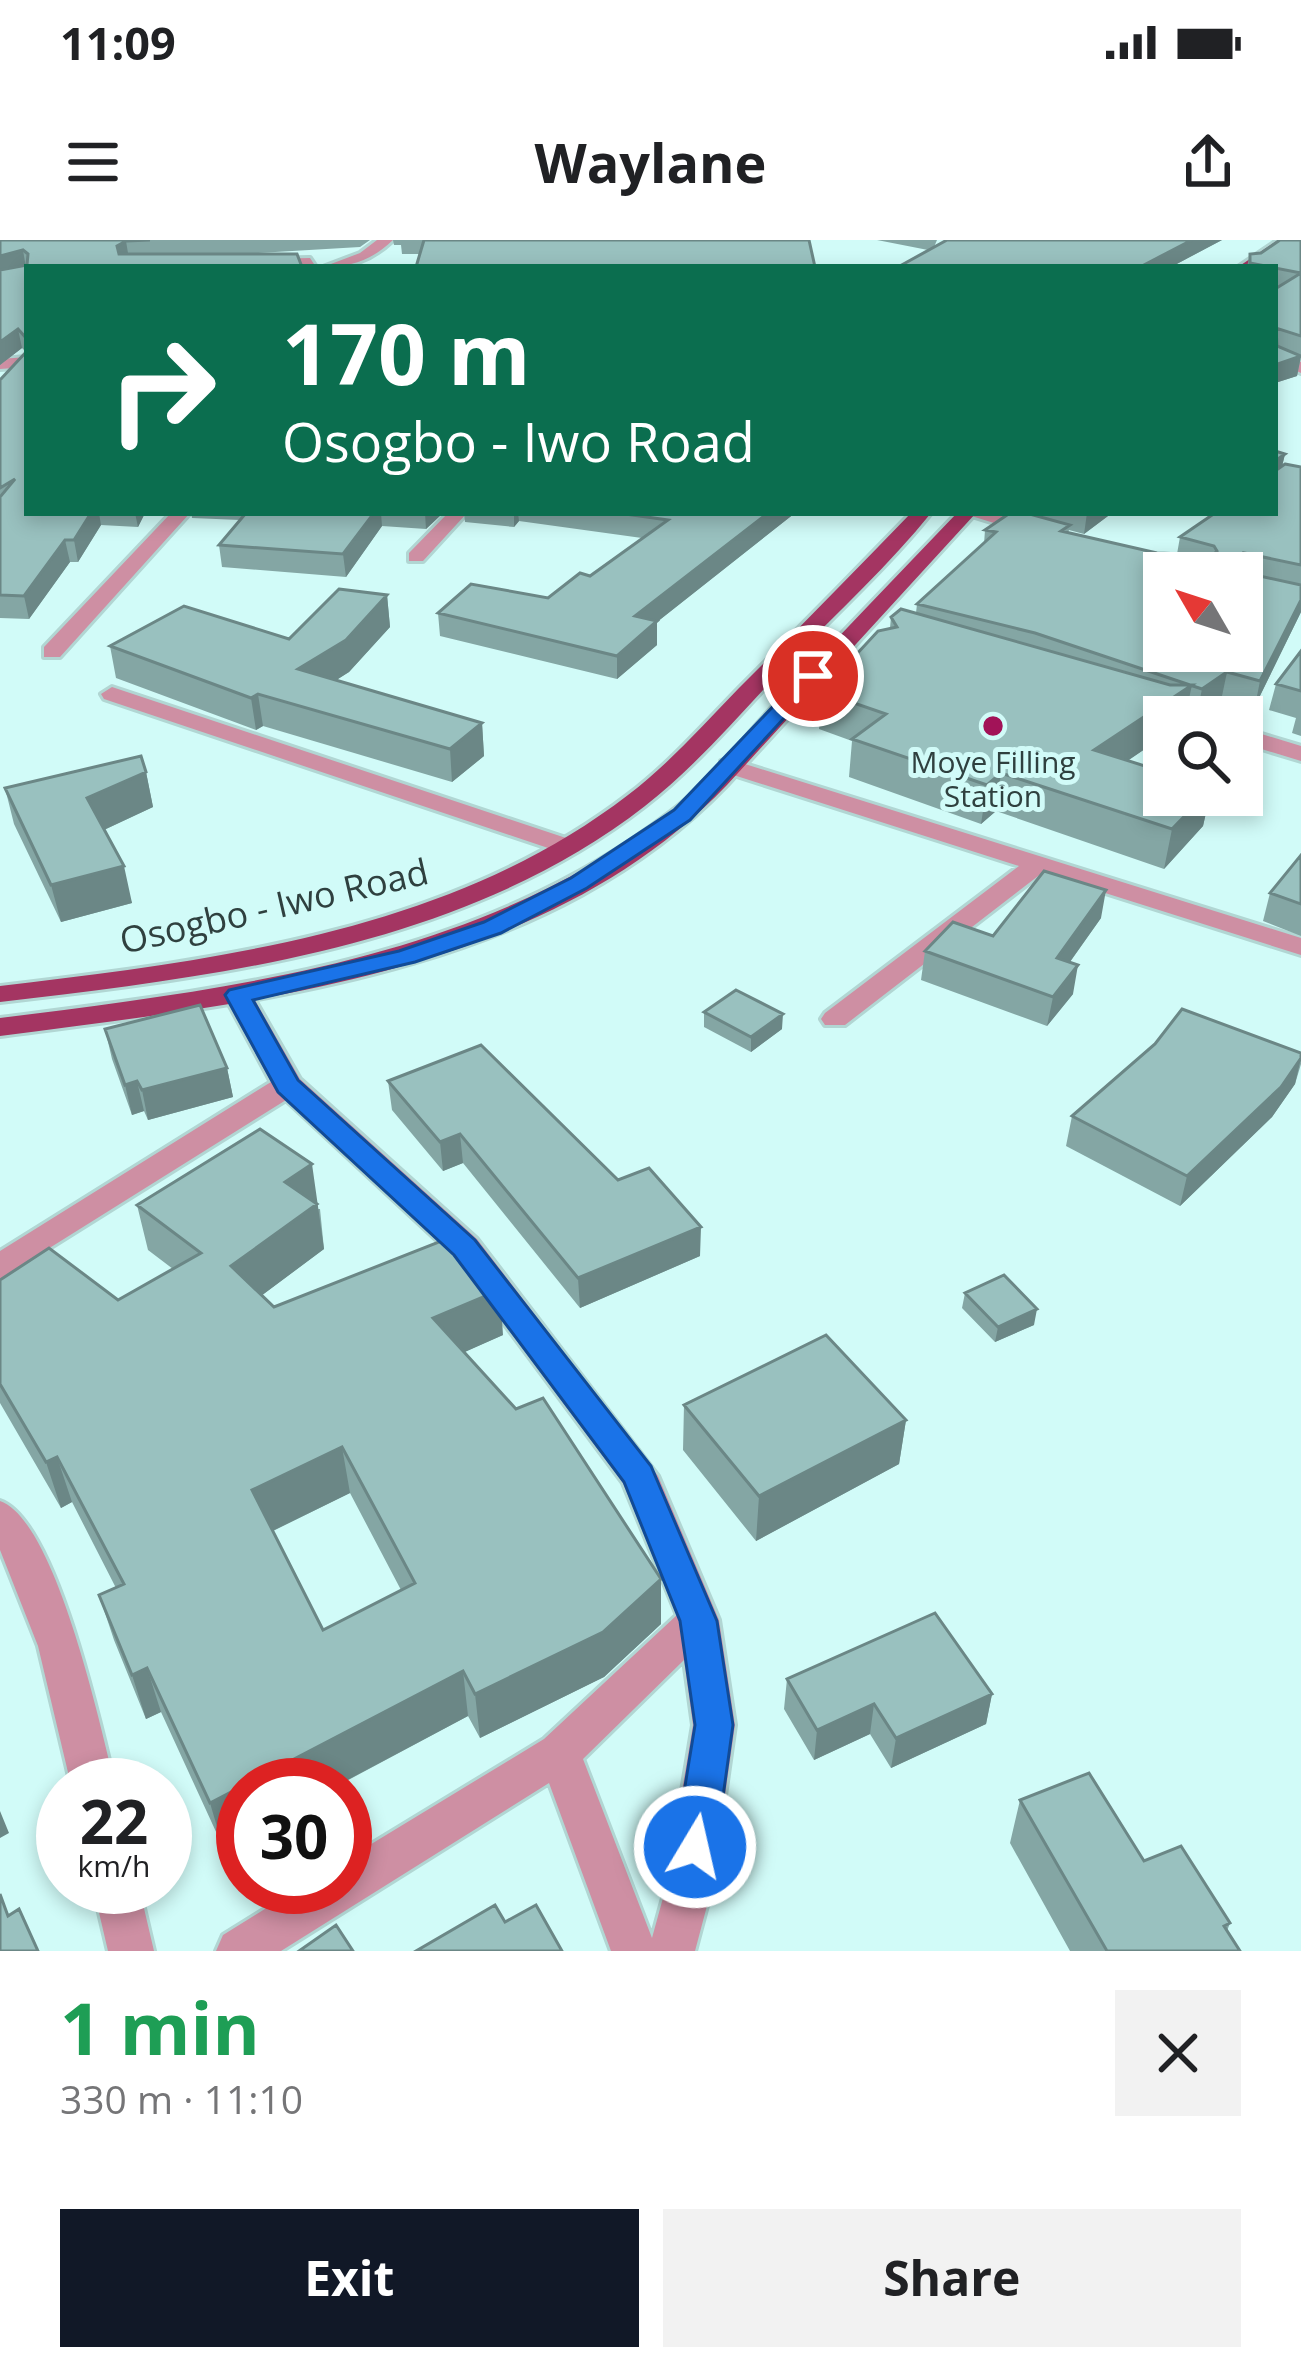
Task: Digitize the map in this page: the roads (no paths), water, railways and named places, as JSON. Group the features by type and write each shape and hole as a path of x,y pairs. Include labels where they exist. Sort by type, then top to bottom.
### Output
{"main road":[{"path":"1250,264 1287,240"},
{"name":"Osogbo - Iwo Road","path":"0,994 231,960 406,919 471,896 568,847 633,803 689,754 919,516"},
{"name":"Osogbo - Iwo Road","path":"0,1028 238,995 406,957 492,928 629,854 682,815 782,710 864,637 966,516"}],"street":[{"path":"342,264 363,240"},
{"path":"344,264 386,240"},
{"path":"245,264 291,260 310,264"},
{"path":"0,386 24,365"},
{"path":"52,652 179,516"},
{"path":"416,557 455,516"},
{"path":"981,516 1062,537"},
{"path":"112,694 568,847"},
{"path":"1263,742 1301,754"},
{"path":"729,766 1301,947"},
{"path":"835,1019 907,959 1039,863"},
{"path":"238,995 288,1085 465,1247 639,1476 699,1621 714,1725 689,1887 673,1951"},
{"path":"0,1267 288,1085"},
{"path":"0,1516 15,1538 65,1666 87,1758"},
{"path":"372,1869 559,1753 699,1621"},
{"path":"559,1753 634,1951"},
{"path":"122,1914 131,1951"},
{"path":"239,1951 299,1914"}],"lane":[{"path":"782,710 833,714"}],"place":[{"name":"Moye Filling Station","path":"993,726"}]}
